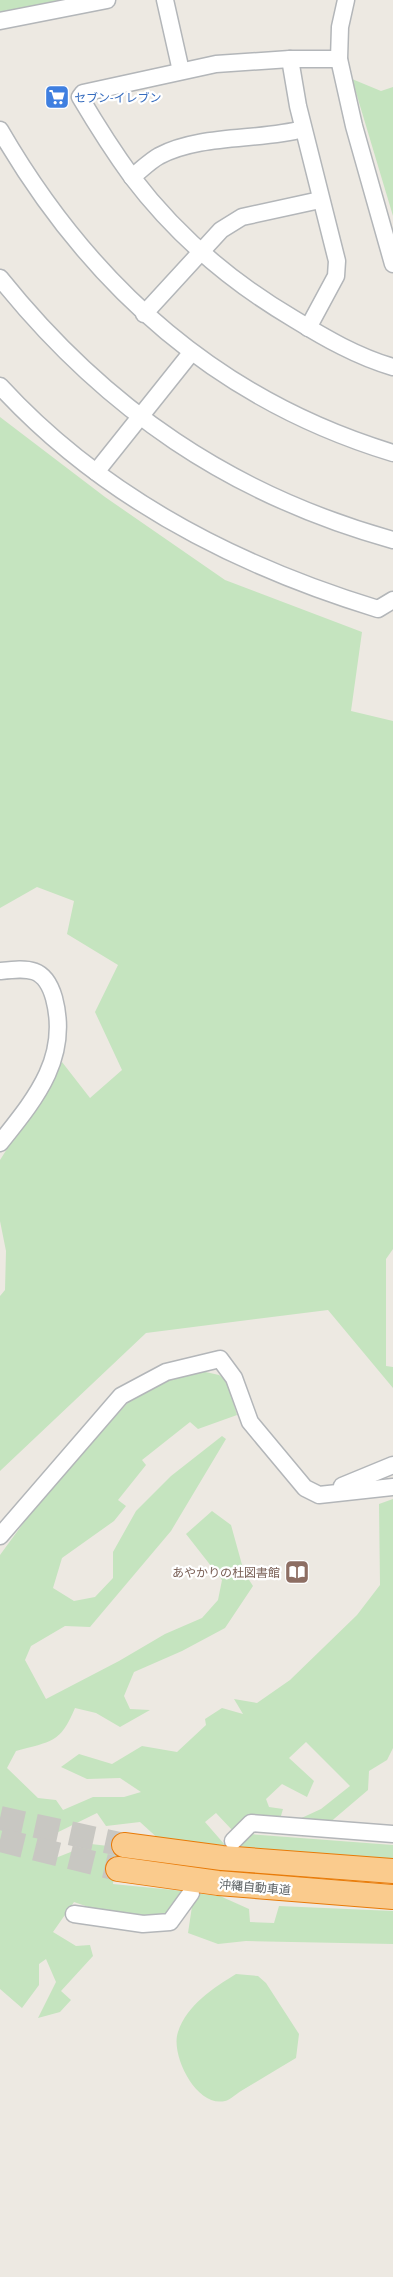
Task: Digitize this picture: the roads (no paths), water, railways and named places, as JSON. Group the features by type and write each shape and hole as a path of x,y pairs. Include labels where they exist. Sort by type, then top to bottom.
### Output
{"highway":[{"name":"沖縄自動車道","path":"124,1844 222,1858 393,1871"},
{"name":"沖縄自動車道","path":"118,1869 218,1884 393,1897"}],"street":[{"path":"0,21 107,0"},
{"path":"166,0 181,71"},
{"path":"346,0 340,27 339,59 354,126 393,264"},
{"path":"290,59 303,129 337,261 336,276 308,328"},
{"path":"339,59 290,59 225,63 84,93 80,97 132,177 166,218 200,252 262,300 308,328 332,342 393,367"},
{"path":"132,177 158,157 178,148 204,143 279,136 303,129"},
{"path":"0,130 35,186 84,252 144,314 191,353 229,378 326,429 393,453"},
{"path":"144,314 221,230 242,217 320,200"},
{"path":"0,278 30,316 73,360 140,418 172,440 242,482 279,500 352,529 393,540"},
{"path":"96,472 191,353"},
{"path":"0,386 46,431 96,472 185,530 271,572 320,592 378,609 393,600"},
{"path":"0,971 28,968 41,974 52,990 59,1023 59,1036 52,1064 38,1094 0,1143"},
{"path":"0,1536 122,1396 166,1372 220,1359 234,1378 250,1422 305,1488 319,1495 393,1487"},
{"path":"319,1495 393,1465"},
{"path":"233,1841 251,1823 393,1834"},
{"path":"74,1914 143,1924 170,1922 191,1893"}],"tunnel":[{"path":"0,1818 124,1845"},
{"path":"0,1840 118,1869"}],"place":[{"name":"セブン-イレブン","path":"57,97"},
{"name":"あやかりの杜図書館","path":"297,1572"}]}
